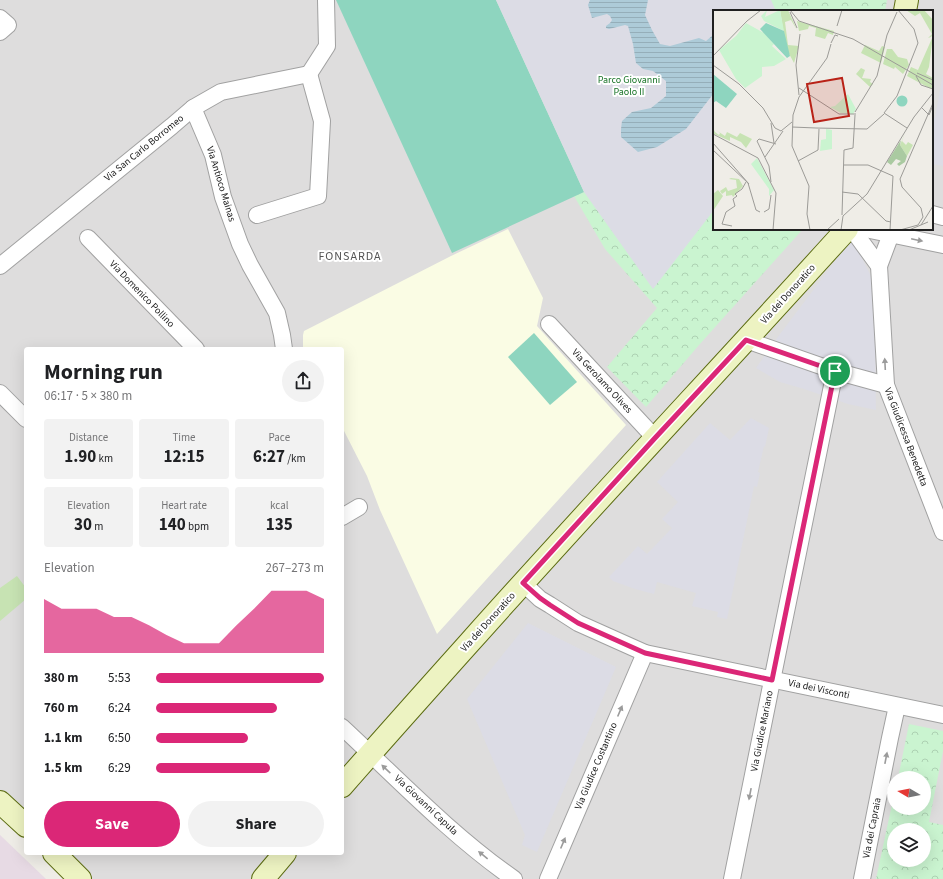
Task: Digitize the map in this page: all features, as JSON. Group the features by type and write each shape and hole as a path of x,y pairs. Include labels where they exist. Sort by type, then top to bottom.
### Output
{"street":[{"path":"257,216 318,196 322,121 309,74 327,46 326,0"},
{"path":"905,10 907,0"},
{"path":"0,18 8,25 0,32"},
{"name":"Via San Carlo Borromeo","path":"0,266 193,108 221,92 309,74"},
{"name":"Via Antioco Mainas","path":"193,108 213,155 223,197 240,244 276,313 284,347"},
{"path":"933,214 943,217"},
{"name":"Via dei Donoratico","path":"344,784 523,583 846,230"},
{"path":"853,230 880,266"},
{"path":"870,230 943,245"},
{"name":"Via Giudicessa Benedetta","path":"891,234 880,266 886,385 943,532"},
{"name":"Via Domenico Pollino","path":"88,238 194,347"},
{"name":"Via Gerolamo Olives","path":"549,324 655,438"},
{"path":"746,340 835,371 886,385"},
{"name":"Via Giudice Mariano","path":"732,879 835,371"},
{"path":"0,393 24,417"},
{"path":"344,516 359,507"},
{"name":"Via dei Visconti","path":"523,583 545,602 578,623 645,653 943,715"},
{"name":"Via Giudice Costantino","path":"548,879 645,653"},
{"name":"Via dei Capraia","path":"862,879 897,706"},
{"name":"Via Giovanni Capula","path":"344,729 453,832 514,879"},
{"path":"0,802 24,824"},
{"path":"56,855 80,879"},
{"path":"263,879 283,855"}],"shaded area":[{"path":"0,0 943,0 943,879 91,879 66,855 344,855 344,347 24,347 24,813 0,790"},
{"name":"Parco Giovanni Paolo II","path":"496,0 771,0 776,10 713,10 713,211 653,289 584,192"},
{"path":"943,73 943,166 933,164 933,117 935,118"},
{"path":"508,229 543,298 537,326 626,425 437,634 380,510 367,476 344,431 344,347 303,347 303,335 304,331 451,256"},
{"path":"852,239 872,278 876,410 848,404 780,382 756,368"},
{"path":"751,418 769,428 758,472 760,473 757,487 754,486 727,619 717,617 718,612 692,606 696,593 657,582 654,594 613,581 609,577 638,546 647,554 672,528 662,519 678,502 657,482 710,423 730,440"},
{"path":"528,623 616,667 537,852 522,845 525,835 467,699"},
{"path":"0,835 46,879 0,879"}],"green space":[{"path":"336,0 496,0 584,192 452,253"},
{"name":"Parco Giovanni Paolo II","path":"496,0 887,0 885,10 713,10 713,230 802,230 699,345 646,407 607,367 657,308 605,249 574,196 584,192"},
{"path":"534,333 577,382 550,405 508,357"},
{"path":"17,576 24,585 24,601 0,621 0,588"},
{"path":"909,724 943,731 943,751 931,812 931,771 899,771"},
{"path":"890,815 930,815 929,822 943,825 943,879 876,879 887,828 887,867 931,867 931,823 888,823"}],"water":[{"path":"590,0 648,0 645,15 660,44 670,46 699,38 706,41 713,35 713,94 686,129 657,147 638,152 621,137 622,121 632,112 651,108 666,96 666,81 653,71 643,69 636,63 628,26 625,25 609,29 606,28 612,20 610,16 607,14 592,18 588,5"}],"district":[{"name":"FONSARDA","path":"350,256"}],"route":[{"path":"746,340 835,371 772,680 645,653 578,623 540,598 523,583 746,340"}]}
